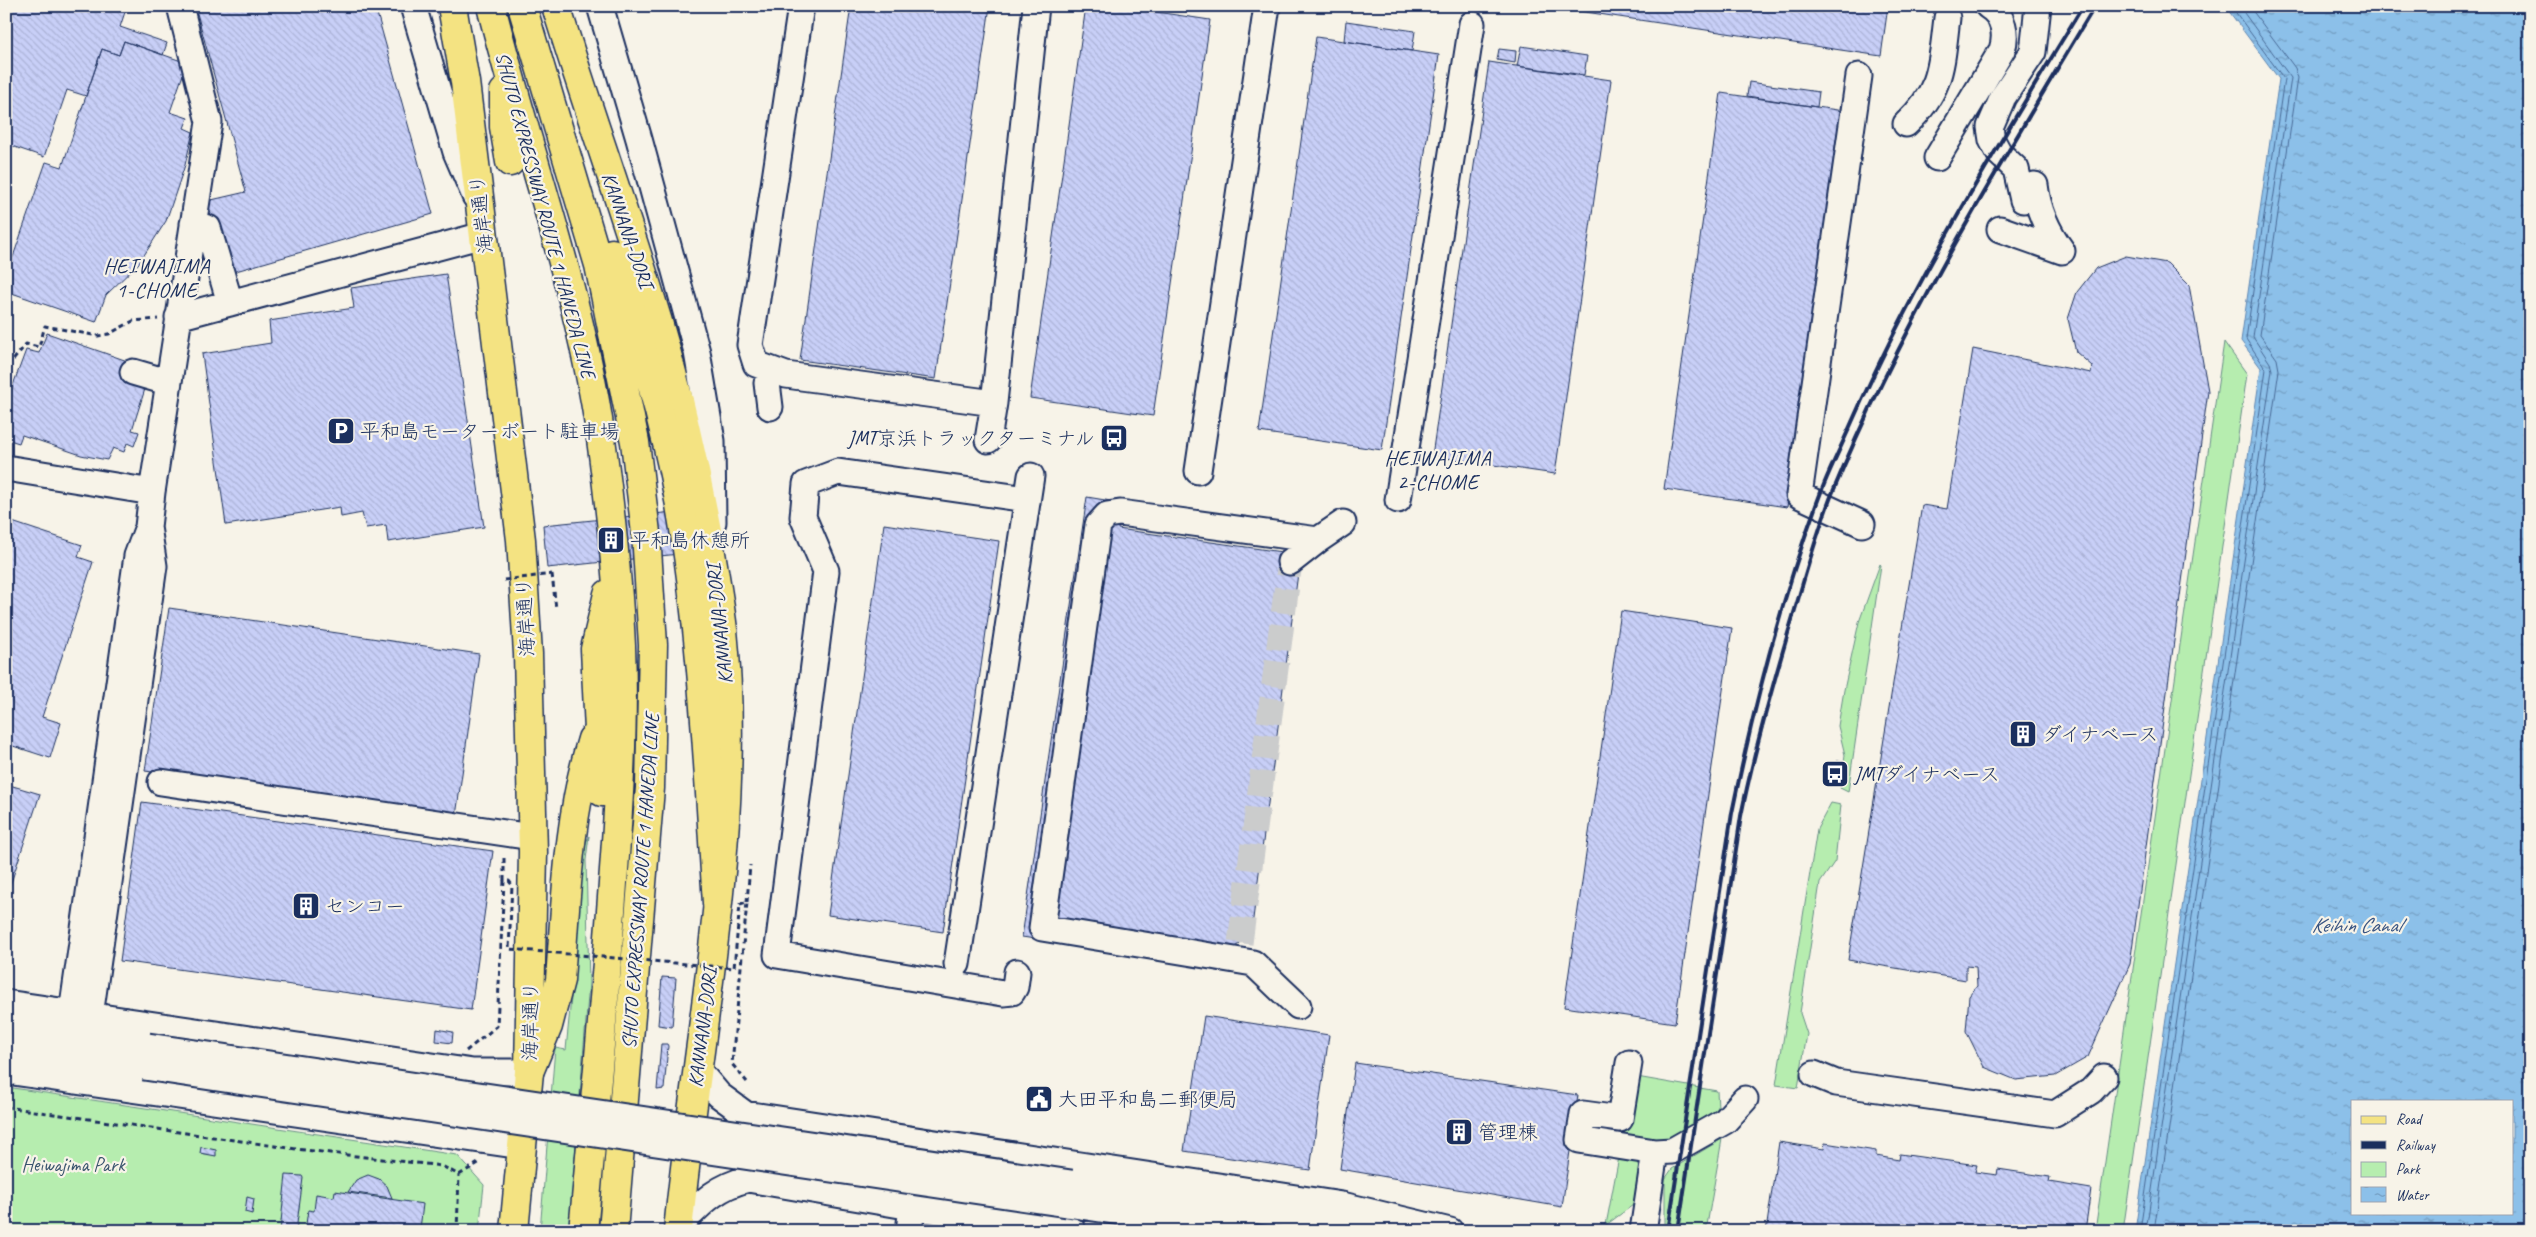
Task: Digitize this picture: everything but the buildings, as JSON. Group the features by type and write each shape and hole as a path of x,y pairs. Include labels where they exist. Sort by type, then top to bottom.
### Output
{"main road":[{"name":"海岸通り","path":"452,6 465,82 521,540 531,721 532,837 528,1072 514,1231"},
{"name":"SHUTO EXPRESSWAY ROUTE 1 HANEDA LINE","path":"491,6 504,60 569,286 590,372 603,453 621,647 620,788 608,953 583,1231"},
{"name":"SHUTO EXPRESSWAY ROUTE 1 HANEDA LINE","path":"522,6 599,264 635,442 646,533 653,645 650,788 613,1231"},
{"name":"KANNANA-DORI","path":"556,6 652,302 693,457 723,630 728,722 724,810 717,903 678,1229"},
{"path":"504,60 504,127 510,162"},
{"path":"568,158 592,190 648,362 680,505 701,664 717,903"},
{"path":"608,953 595,649 614,571"},
{"path":"528,1072 556,1002 560,980 574,822 585,763 597,721"}],"street":[{"path":"81,1014 137,556 148,527 167,382 209,122 180,6"},
{"path":"178,317 482,222 456,152 413,6"},
{"path":"600,6 639,139 697,352 712,441 713,566"},
{"path":"802,6 750,345 756,364 786,375 994,403"},
{"path":"988,440 994,403 1036,6"},
{"path":"1198,470 1267,6"},
{"path":"1937,158 2002,50 2005,40 2004,27 1988,6"},
{"path":"2000,229 2062,251 2052,237 2016,169 2000,153 1992,140 1990,127 2003,97 2033,52 2038,6"},
{"path":"1906,124 1922,109 1939,79 1947,18"},
{"path":"1398,500 1472,24"},
{"path":"1859,76 1799,495 1862,524"},
{"path":"193,224 208,228 230,302"},
{"path":"133,372 167,382"},
{"path":"767,383 770,407"},
{"path":"6,468 152,492"},
{"path":"957,964 1029,487 838,472 806,484 802,517 826,571 776,955 1003,993 1012,992 1016,987 1017,972"},
{"path":"1298,1006 1247,953 1042,928 1098,525 1107,515 1120,513 1318,540"},
{"path":"1290,562 1343,523"},
{"path":"161,782 532,837"},
{"path":"6,1003 473,1072 528,1072"},
{"path":"6,1026 146,1057 1069,1193 1340,1223 1449,1231"},
{"path":"6,1048 146,1057"},
{"path":"1629,1063 1620,1119 1583,1114 1579,1140 1655,1152 1672,1151 1725,1120 1745,1099"},
{"path":"697,1069 719,1095 745,1114 1342,1205 1449,1231"},
{"path":"6,1070 522,1146"},
{"path":"1814,1074 1836,1082 2055,1114 2091,1092 2104,1077"},
{"path":"1643,1231 1655,1152"},
{"path":"678,1229 714,1192 730,1183 748,1179 911,1219 1074,1231"},
{"path":"1069,1193 1246,1231"}],"path":[{"path":"6,315 11,316"},
{"path":"6,362 11,363 26,344 38,347 45,326 98,336 109,334 133,321 178,317"},
{"path":"504,580 552,574 556,609"},
{"path":"466,1051 497,1026 504,847"},
{"path":"747,1082 732,1064 750,866"},
{"path":"504,881 509,881 512,885 509,948 695,965 734,968 740,904 747,902"},
{"path":"6,1107 296,1149 442,1166 459,1175"},
{"path":"459,1175 478,1164"},
{"path":"457,1231 459,1175"}],"green space":[{"path":"2224,342 2247,374 2123,1231 2095,1231"},
{"path":"1880,564 1848,792 1840,788 1845,755 1838,726 1859,622"},
{"path":"1831,803 1841,805 1835,861 1820,883 1800,1013 1807,1034 1798,1088 1776,1085 1817,829"},
{"path":"589,836 586,860 589,983 569,1231 540,1231 555,1048 566,1050 576,947 573,934 579,858"},
{"path":"1631,1076 1717,1091 1718,1107 1705,1123 1653,1150 1623,1138"},
{"name":"Heiwajima Park","path":"6,1087 457,1155 484,1185 479,1231 6,1231"},
{"path":"1722,1139 1706,1231 1665,1224 1665,1179 1672,1169"},
{"path":"1632,1152 1640,1169 1633,1205 1606,1225 1619,1157"}],"water":[{"name":"Keihin Canal","path":"2225,6 2530,6 2530,1231 2135,1231 2261,368 2241,341 2279,79"}],"tunnel":[{"path":"1240,943 1290,562"}],"railway":[{"path":"1668,1231 1732,813 1770,651 1807,531 1832,465 1903,315 1960,211 2083,6"},
{"path":"1678,1231 1741,816 1772,688 1821,523 1860,430 1921,306 1989,184 2095,6"}],"place":[{"name":"平和島モーターボート駐車場","path":"341,431"},
{"name":"JMT京浜トラックターミナル","path":"1114,438"},
{"name":"平和島休憩所","path":"611,540"},
{"name":"ダイナベース","path":"2023,734"},
{"name":"JMTダイナベース","path":"1835,774"},
{"name":"センコー","path":"306,906"},
{"name":"大田平和島二郵便局","path":"1039,1099"},
{"name":"管理棟","path":"1459,1132"}],"district":[{"name":"HEIWAJIMA 1-CHOME","path":"157,278"},
{"name":"HEIWAJIMA 2-CHOME","path":"1438,470"}]}
